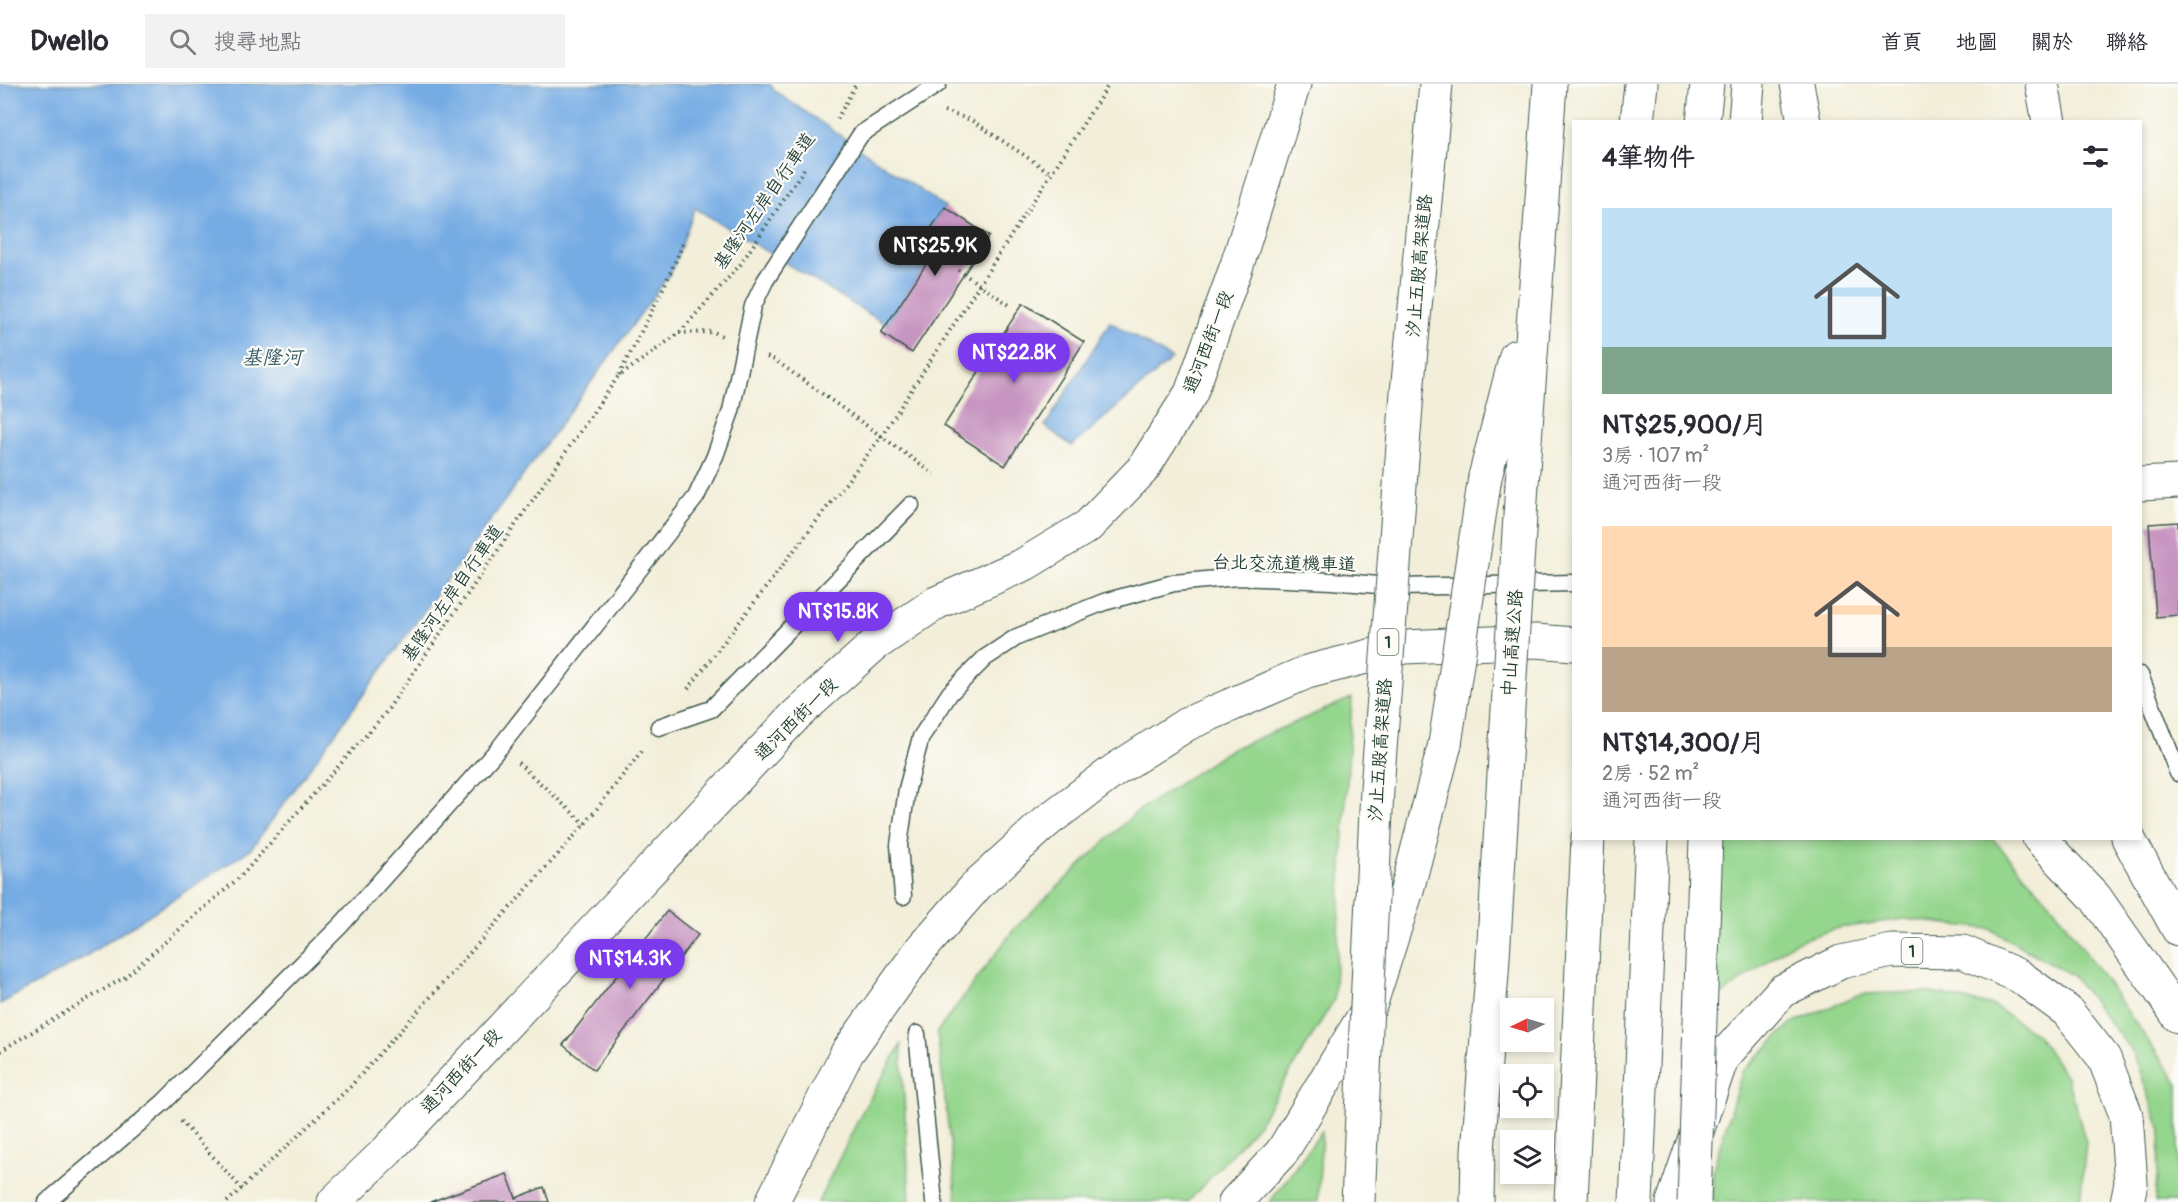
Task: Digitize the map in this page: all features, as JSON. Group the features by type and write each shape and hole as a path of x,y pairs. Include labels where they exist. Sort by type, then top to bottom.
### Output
{"main road":[{"name":"通河西街一段","path":"334,1202 387,1151 796,715 856,660 873,645 936,603 1025,564 1088,526 1142,470 1191,393 1237,265 1294,84"},
{"name":"汐止五股高架道路","path":"1358,1202 1377,789 1407,393 1436,84"},
{"name":"中山高速公路","path":"1477,1202 1478,1151 1492,974 1522,484 1550,84"},
{"path":"1637,120 1641,84"},
{"path":"1704,120 1707,84"},
{"path":"1745,120 1748,84"},
{"path":"1797,84 1804,120"},
{"path":"2042,84 2049,120"},
{"path":"1234,1202 1282,1152 1370,1006 1407,890 1445,744 1485,477 1537,273"},
{"path":"2142,484 2178,482"},
{"name":"1","path":"772,1202 847,1053 922,948 978,884 1047,821 1115,770 1186,724 1307,672 1406,647 1536,641 1572,644"},
{"path":"1571,1202 1588,840"},
{"path":"1636,1202 1652,840"},
{"path":"1694,1202 1706,840"},
{"path":"2041,840 2095,897 2178,1016"},
{"path":"2129,840 2178,929"},
{"name":"1","path":"1673,1202 1722,1058 1782,991 1841,962 1892,951 1963,952 2019,976 2067,1011 2104,1058 2126,1115 2131,1184 2127,1202"},
{"path":"1472,1202 1478,1151"}],"lane":[{"path":"47,1202 164,1102 341,925 500,747 696,497 715,456 731,411 753,306 765,281 861,134 938,84"},
{"path":"659,727 711,709 911,505"},
{"name":"台北交流道機車道","path":"903,896 899,845 907,789 921,737 950,693 985,658 1017,637 1104,602 1174,583 1238,578 1332,581 1401,587 1572,583"},
{"path":"2142,680 2178,773"},
{"path":"917,1034 934,1202"}],"path":[{"name":"基隆河左岸自行車道","path":"836,121 856,84"},
{"path":"227,1202 350,1087 585,824 881,437 1108,84"},
{"path":"971,120 1051,173"},
{"name":"基隆河左岸自行車道","path":"0,1051 125,977 241,876 384,715 617,378 679,333 740,265 810,159"},
{"path":"617,378 663,291 684,242"},
{"path":"958,270 1011,306"},
{"path":"806,383 934,474"},
{"path":"500,747 585,824"},
{"path":"164,1102 242,1189"}],"green space":[{"path":"1352,698 1334,1000 1258,1125 1188,1202 957,1202 937,1032 1015,928 1135,813 1228,751"},
{"path":"1719,840 1994,840 2055,909 2178,1083 2178,1202 2155,1202 2161,1131 2134,1054 2073,976 1990,929 1904,919 1838,928 1794,942 1708,1005"},
{"path":"1928,992 1994,1006 2038,1036 2067,1078 2086,1142 2080,1202 1712,1202 1713,1169 1742,1072 1791,1024 1860,994"},
{"path":"901,1045 910,1202 818,1202 863,1110"},
{"path":"1322,1131 1318,1202 1270,1202"}],"water":[{"name":"基隆河","path":"0,84 770,84 775,91 945,207 914,254 927,263 887,325 695,208 672,271 251,849 75,963 0,1004"},
{"path":"1110,322 1172,359 1072,446 1045,426"}],"building":[{"path":"945,207 989,236 912,353 881,333 927,263 914,254"},
{"path":"1023,303 1084,342 1005,466 944,426"},
{"path":"2178,522 2178,615 2156,617 2149,524"},
{"path":"667,911 698,935 594,1070 563,1045"},
{"path":"507,1174 516,1198 544,1187 549,1202 430,1202"}]}
